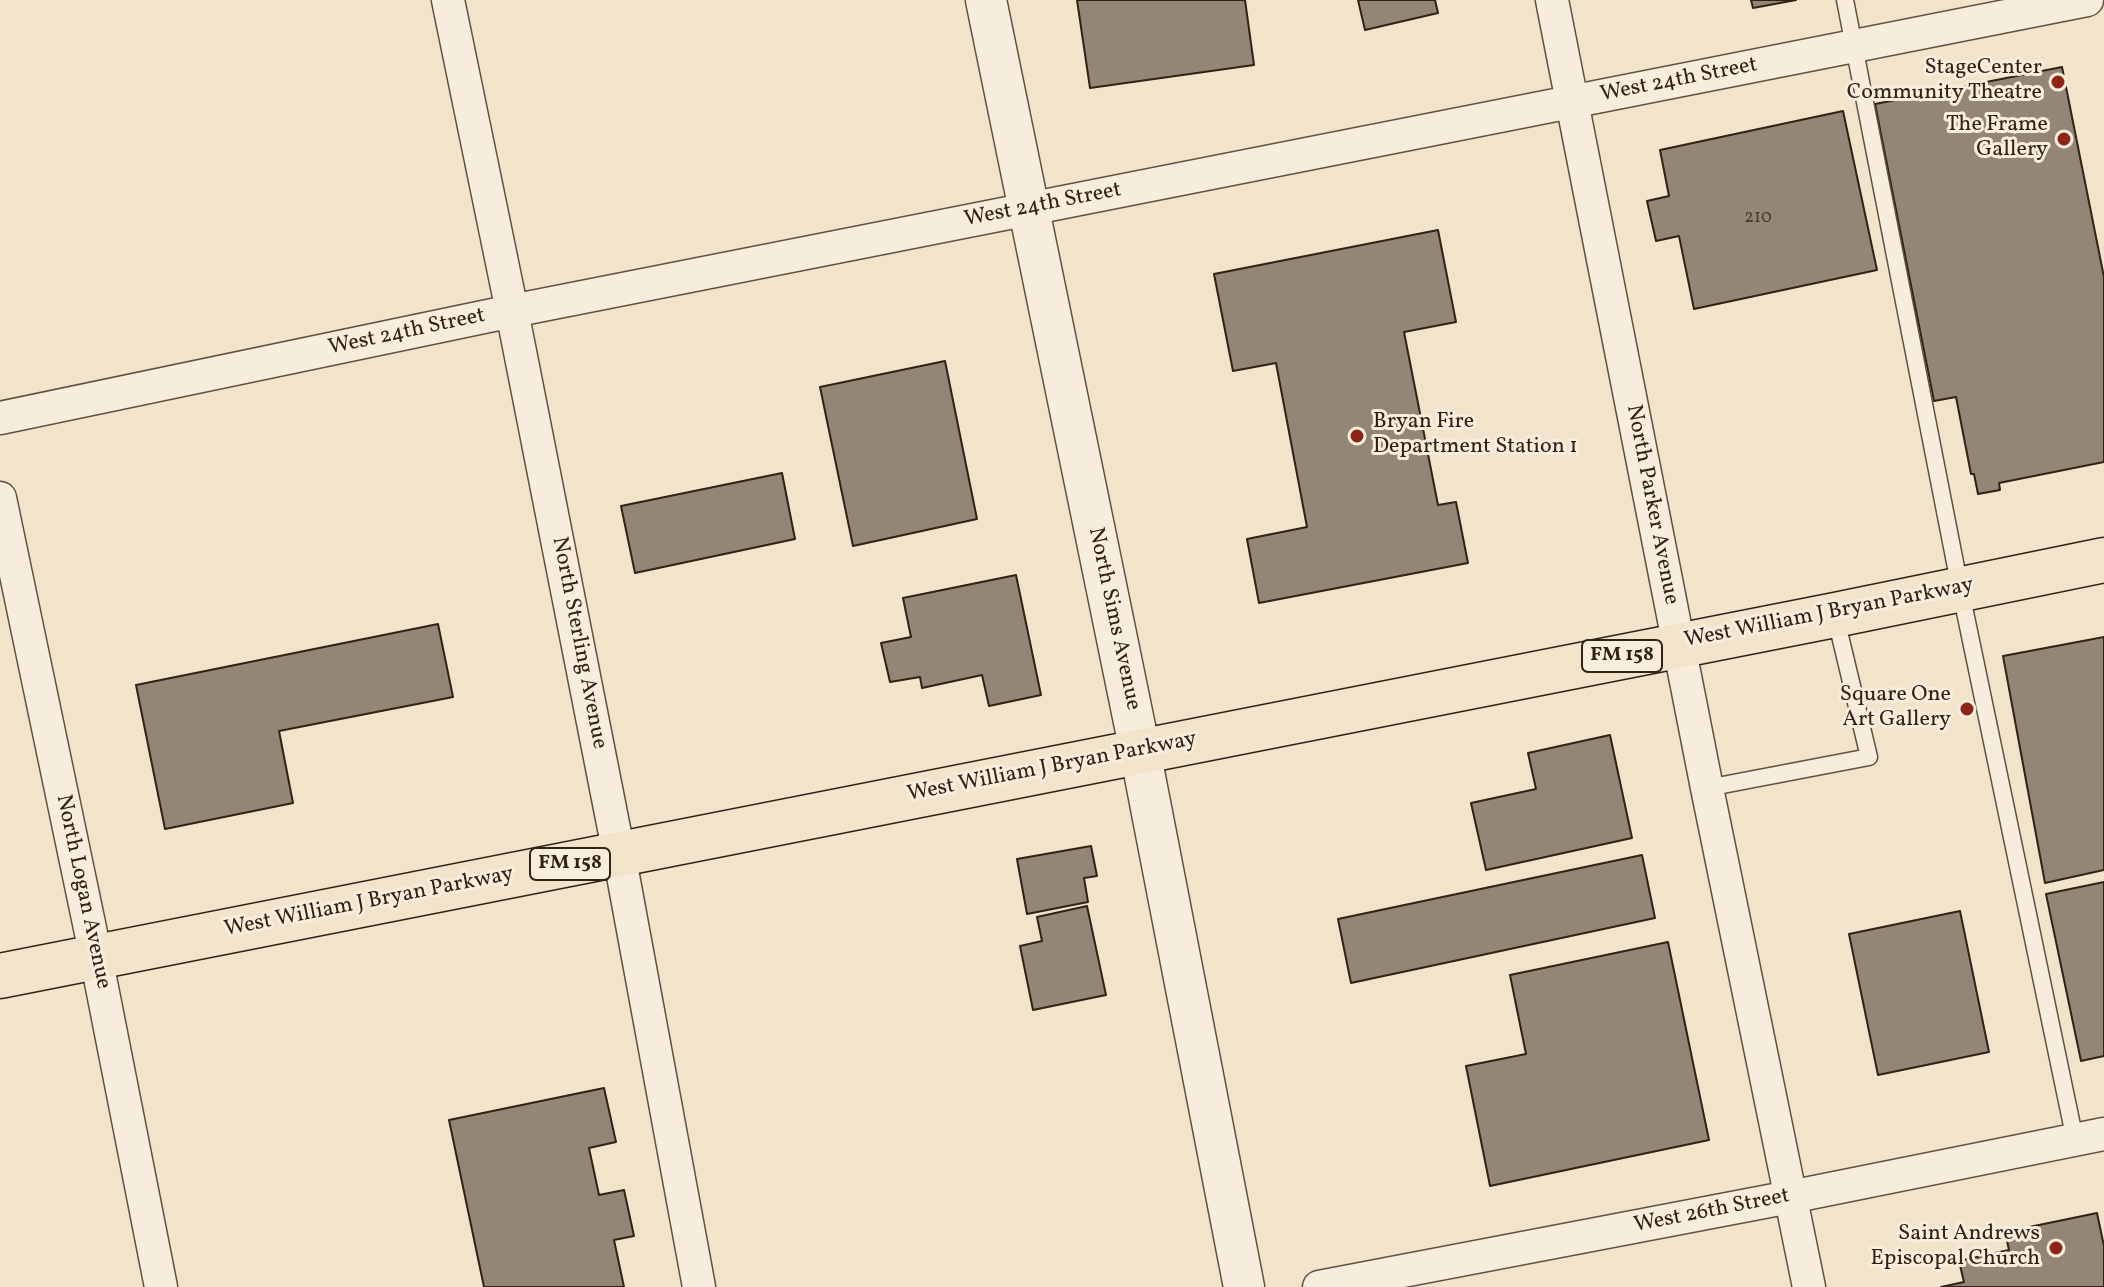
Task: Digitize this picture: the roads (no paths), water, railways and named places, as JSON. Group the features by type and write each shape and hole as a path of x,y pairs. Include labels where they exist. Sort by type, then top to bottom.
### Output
{"main road":[{"name":"West William J Bryan Parkway","path":"0,976 2104,560"}],"street":[{"name":"North Sterling Avenue","path":"448,0 619,854 699,1287"},
{"name":"North Sims Avenue","path":"986,0 1140,751 1244,1287"},
{"name":"North Parker Avenue","path":"1552,0 1809,1287"},
{"name":"West 24th Street","path":"0,418 512,311 2087,0"},
{"name":"North Logan Avenue","path":"0,498 161,1287"},
{"name":"West 26th Street","path":"1319,1287 2090,1137"}],"lane":[{"path":"1845,0 1960,588 2090,1137"},
{"path":"1707,788 1869,757 1835,615"}],"place":[{"name":"StageCenter Community Theatre","path":"2058,82"},
{"name":"The Frame Gallery","path":"2064,139"},
{"name":"Bryan Fire Department Station 1","path":"1357,436"},
{"name":"Square One Art Gallery","path":"1967,709"},
{"name":"Saint Andrews Episcopal Church","path":"2056,1248"}]}
